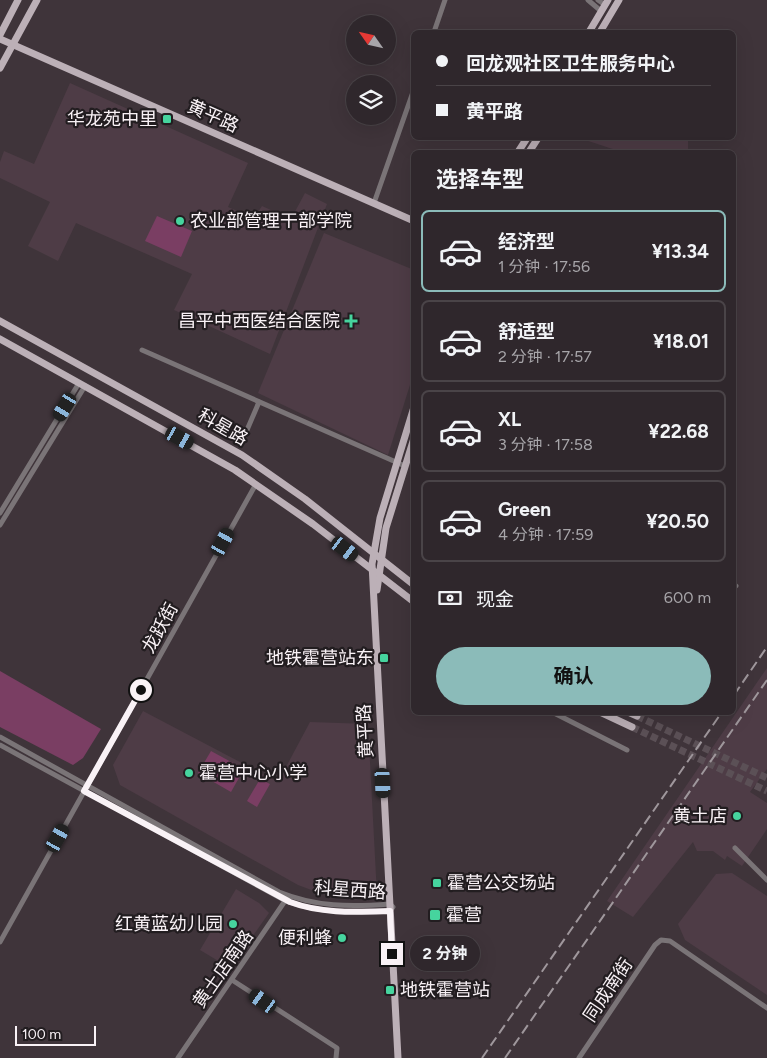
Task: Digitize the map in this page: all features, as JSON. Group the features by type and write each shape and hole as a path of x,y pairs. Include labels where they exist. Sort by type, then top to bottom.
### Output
{"main road":[{"path":"0,35 18,0"},
{"path":"0,68 38,0"},
{"path":"601,30 619,0"},
{"path":"590,30 605,6"},
{"name":"黄平路","path":"0,39 411,220"},
{"name":"科星路","path":"0,321 242,455 305,499 411,584"},
{"name":"科星路","path":"0,339 210,455 256,484 411,600"},
{"name":"黄平路","path":"400,1058 373,552 380,518 411,417"},
{"name":"黄平路","path":"375,572 411,448"},
{"path":"606,715 632,727"}],"street":[{"path":"435,30 445,0"},
{"path":"588,0 605,6"},
{"path":"598,0 605,6"},
{"path":"374,203 411,98"},
{"path":"142,350 406,466"},
{"path":"0,513 82,384"},
{"path":"0,525 82,384"},
{"path":"241,444 259,402"},
{"name":"龙跃街","path":"0,942 256,484"},
{"path":"558,715 627,750"},
{"name":"科星西路","path":"0,737 86,788 287,898 325,911 391,908"},
{"name":"科星西路","path":"0,745 86,788"},
{"path":"735,848 767,880"},
{"name":"黄土店南路","path":"178,1058 287,898"},
{"name":"同成南街","path":"579,1058 655,944 663,939 670,941 767,1008"},
{"path":"232,980 337,1048 336,1058"}],"shaded area":[{"name":"农业部管理干部学院","path":"70,83 248,163 228,207 254,218 262,206 291,219 305,193 327,204 270,354 174,310 192,274 76,223 58,261 28,246 50,202 0,178 0,162 4,151 34,164"},
{"path":"585,140 688,140 688,150 616,150"},
{"path":"157,216 192,231 181,257 145,241"},
{"name":"昌平中西医结合医院","path":"324,233 411,269 411,382 388,455 258,393"},
{"path":"767,668 767,769 750,792 767,803 767,829 742,866 727,856 725,860 713,851 697,851 693,842 633,917 607,901"},
{"path":"0,671 101,729 83,758 73,765 0,727"},
{"path":"143,711 278,782 310,722 368,724 377,895 375,897 335,895 314,891 298,885 120,785 113,765"},
{"path":"211,751 244,769 231,792 198,773"},
{"path":"260,779 270,784 257,807 247,801"},
{"path":"732,873 767,896 767,995 685,940 678,924 716,874"},
{"path":"236,889 259,903 269,913 230,968 200,950"}],"tunnel":[{"path":"637,716 767,778"},
{"path":"632,727 767,791"}],"railway":[{"path":"736,692 767,647"},
{"path":"505,1058 767,680"},
{"path":"482,1058 720,715"}],"place":[{"name":"华龙苑中里","path":"167,119"},
{"name":"农业部管理干部学院","path":"180,221"},
{"name":"昌平中西医结合医院","path":"351,321"},
{"name":"地铁霍营站东","path":"384,658"},
{"name":"霍营中心小学","path":"189,773"},
{"name":"黄土店","path":"737,816"},
{"name":"霍营公交场站","path":"437,883"},
{"name":"霍营","path":"435,915"},
{"name":"红黄蓝幼儿园","path":"233,924"},
{"name":"便利蜂","path":"342,938"},
{"name":"地铁霍营站","path":"390,990"}],"route":[{"path":"141,690 84,791 290,902 325,911 390,911 392,954"}]}
